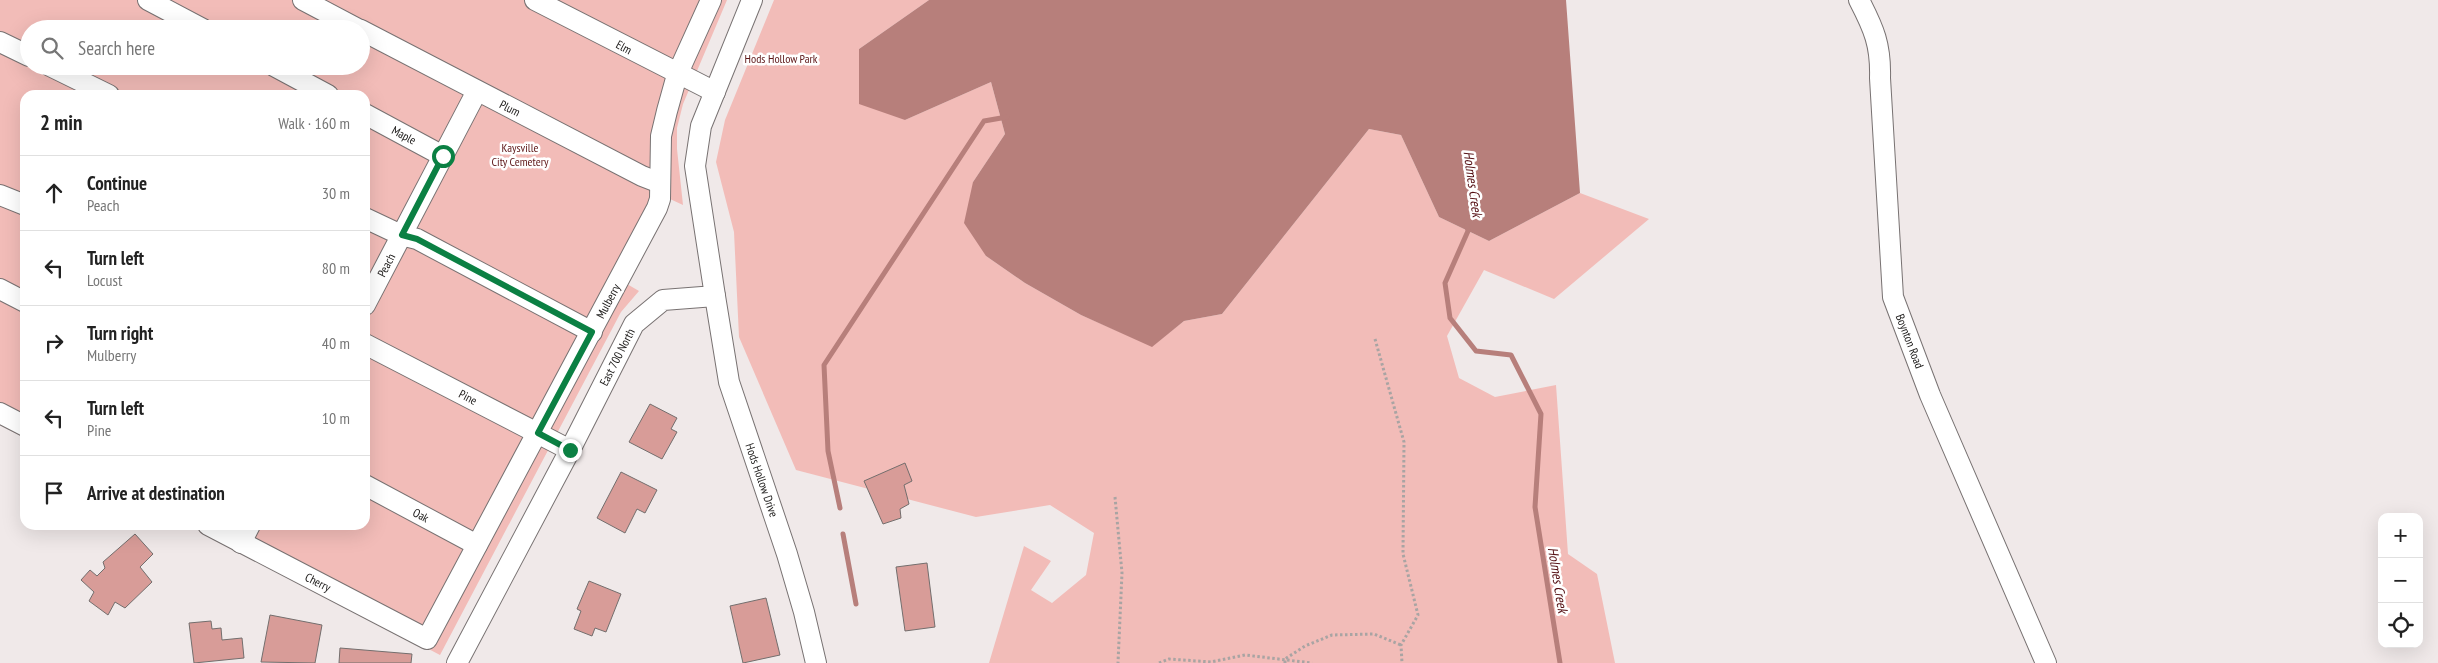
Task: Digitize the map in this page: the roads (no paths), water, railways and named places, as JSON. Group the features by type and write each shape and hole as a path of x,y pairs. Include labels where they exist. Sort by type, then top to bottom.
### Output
{"street":[{"path":"148,0 186,20"},
{"name":"Plum","path":"303,0 341,20"},
{"name":"Elm","path":"535,0 714,92"},
{"name":"Mulberry","path":"427,639 657,208 660,184 661,136 678,75 711,0"},
{"path":"715,296 696,166 701,126 752,0"},
{"name":"Boynton Road","path":"1859,0 1872,25 1881,55 1880,78 1893,297 1930,394 2046,663"},
{"name":"Plum","path":"370,35 660,184"},
{"path":"0,42 20,52"},
{"path":"68,75 99,90"},
{"path":"291,75 319,90"},
{"name":"Peach","path":"370,296 477,91"},
{"name":"Maple","path":"370,117 443,156"},
{"path":"0,195 20,203"},
{"path":"370,220 402,235 417,239 592,332"},
{"path":"0,289 20,299"},
{"name":"East 700 North","path":"457,663 570,450 634,324 663,300 715,296"},
{"name":"Hods Hollow Drive","path":"715,296 729,382 787,554 804,612 816,663"},
{"name":"Pine","path":"370,347 570,450"},
{"path":"0,413 20,423"},
{"name":"Oak","path":"370,488 478,545"},
{"name":"Cherry","path":"217,530 427,639"},
{"path":"241,543 248,530"}],"water":[{"path":"929,0 1566,0 1580,193 1489,241 1439,217 1401,135 1369,129 1222,314 1184,321 1152,347 1081,315 1025,283 986,256 964,223 973,182 1005,134 991,82 905,120 859,104 859,49"}],"waterway":[{"path":"840,508 828,451 824,365 984,121 1007,117"},
{"name":"Holmes Creek","path":"1467,226 1468,231 1445,283 1450,318 1476,351 1511,355 1541,414 1535,507 1560,663"},
{"path":"843,534 856,604"}],"park label":[{"name":"Hods Hollow Park","path":"781,58"},
{"name":"Kaysville City Cemetery","path":"520,154"}]}
